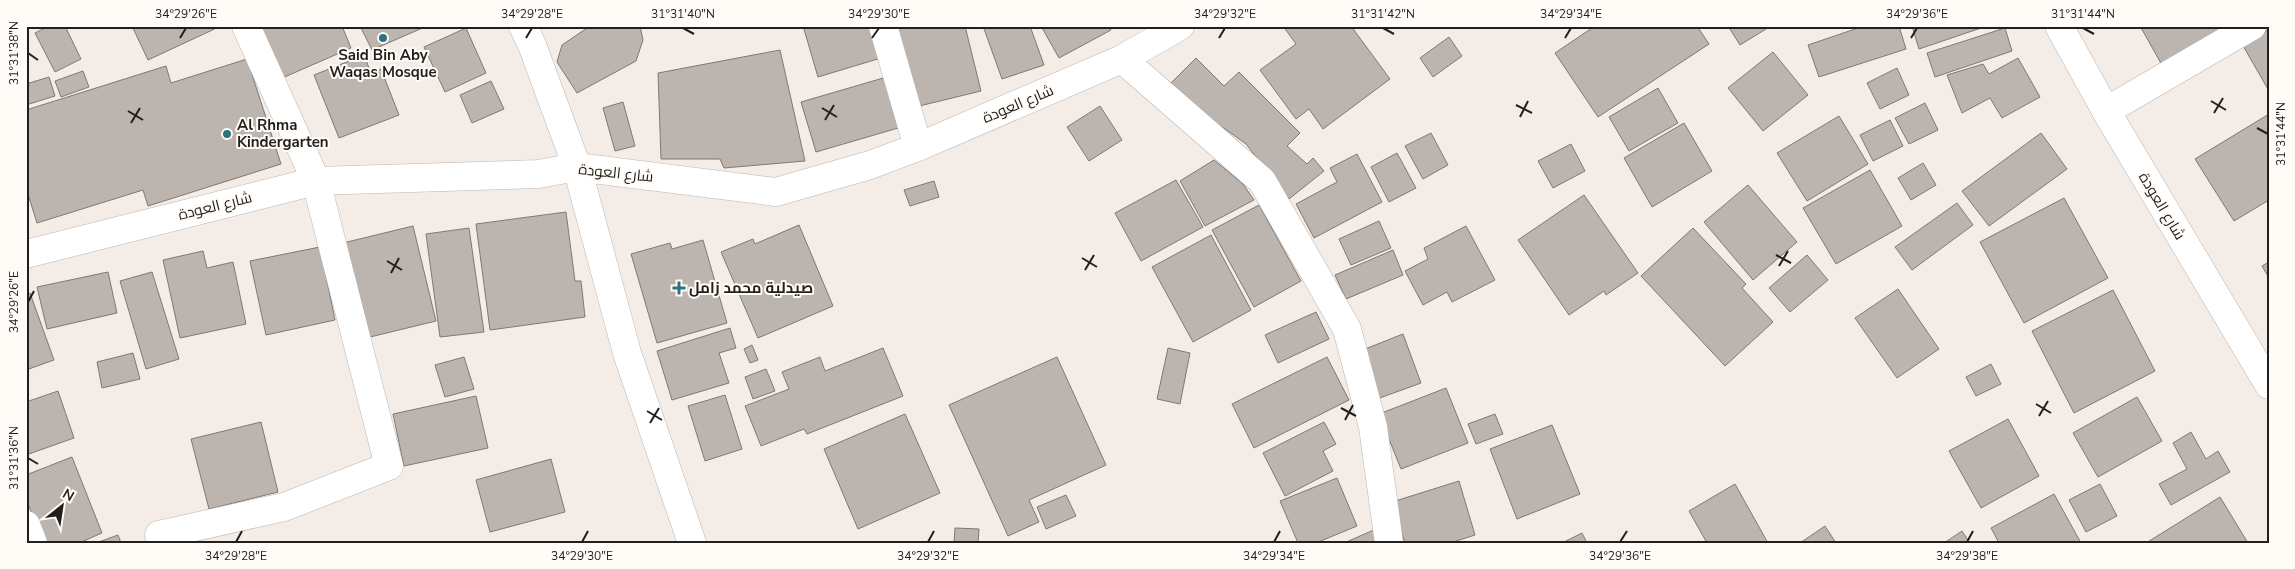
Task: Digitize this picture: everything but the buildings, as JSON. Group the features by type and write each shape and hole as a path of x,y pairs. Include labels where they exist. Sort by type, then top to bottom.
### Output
{"street":[{"path":"159,535 284,508 389,466 316,181 246,26"},
{"path":"523,26 532,45 577,167 628,353 692,543"},
{"path":"883,26 918,147"},
{"name":"شارع العودة","path":"26,254 316,181 538,174 577,167 776,192 870,165 918,147 1122,59 1180,26"},
{"name":"شارع العودة","path":"2059,26 2106,111 2269,384"},
{"path":"2106,111 2252,26"},
{"path":"1122,59 1262,181 1347,328 1373,427 1390,543"},
{"path":"26,525 33,543"}],"place":[{"name":"Said Bin Aby Waqas Mosque","path":"383,38"},
{"name":"Al Rhma Kindergarten","path":"227,134"},
{"name":"صيدلية محمد زامل","path":"679,288"}]}
